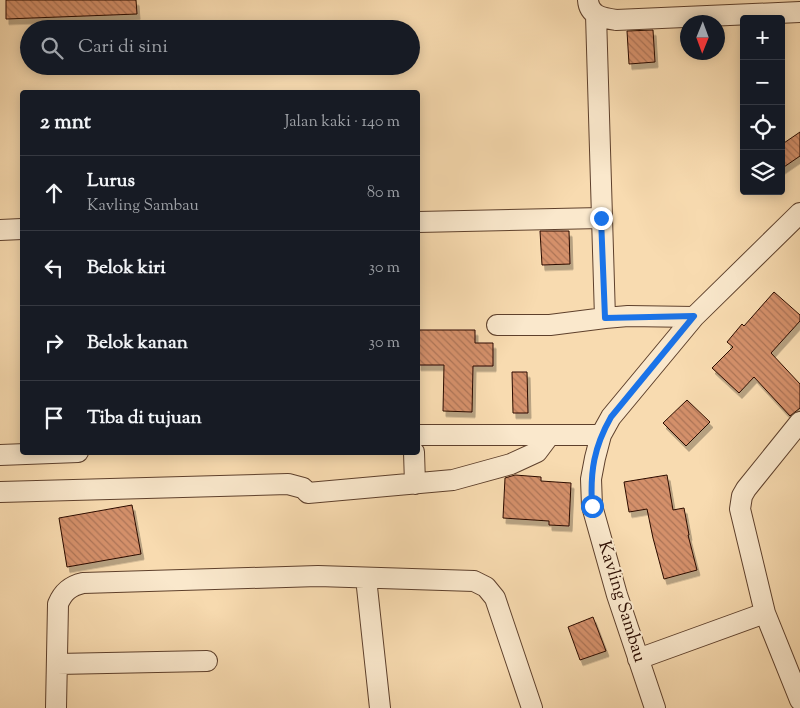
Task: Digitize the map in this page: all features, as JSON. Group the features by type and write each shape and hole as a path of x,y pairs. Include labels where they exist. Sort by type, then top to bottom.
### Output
{"street":[{"path":"605,318 592,8 616,20 800,12"},
{"name":"Kavling Sambau","path":"655,708 617,595 592,506 591,479 601,435 611,417 694,316 800,213"},
{"path":"420,222 601,218"},
{"path":"0,230 20,229"},
{"path":"497,325 550,324 605,318 694,316"},
{"path":"799,696 765,613 741,517 741,502 746,489 800,422"},
{"path":"420,435 601,435"},
{"path":"0,492 288,484 303,488 308,493 415,484 453,480 510,464 537,452 549,436"},
{"path":"0,455 20,454"},
{"path":"414,455 415,484"},
{"path":"56,708 58,604 61,596 75,585 83,583 318,576 474,581 486,587 495,598 532,708"},
{"path":"366,578 380,708"},
{"path":"638,659 765,613"},
{"path":"57,664 207,661"}],"building":[{"path":"6,0 136,0 137,14 6,19"},
{"path":"653,30 655,62 629,64 627,31"},
{"path":"800,132 800,156 785,166 785,150 785,142"},
{"path":"540,231 569,231 570,264 542,265"},
{"path":"774,292 800,315 800,321 771,353 800,384 800,408 790,416 754,377 739,393 712,368 733,347 727,342"},
{"path":"420,330 475,330 475,343 493,343 493,366 473,366 472,412 443,411 444,365 420,365"},
{"path":"512,372 527,372 528,413 513,413"},
{"path":"687,400 710,422 686,446 663,423"},
{"path":"515,475 541,477 541,481 571,483 569,526 549,525 549,521 503,518 505,478"},
{"path":"667,475 673,510 684,508 688,535 697,570 664,579 647,509 629,512 624,482"},
{"path":"132,505 141,554 67,567 59,518"},
{"path":"593,617 606,651 580,660 568,627"}],"route":[{"path":"592,506 591,479 601,435 611,417 694,316 605,318 601,218"}]}
